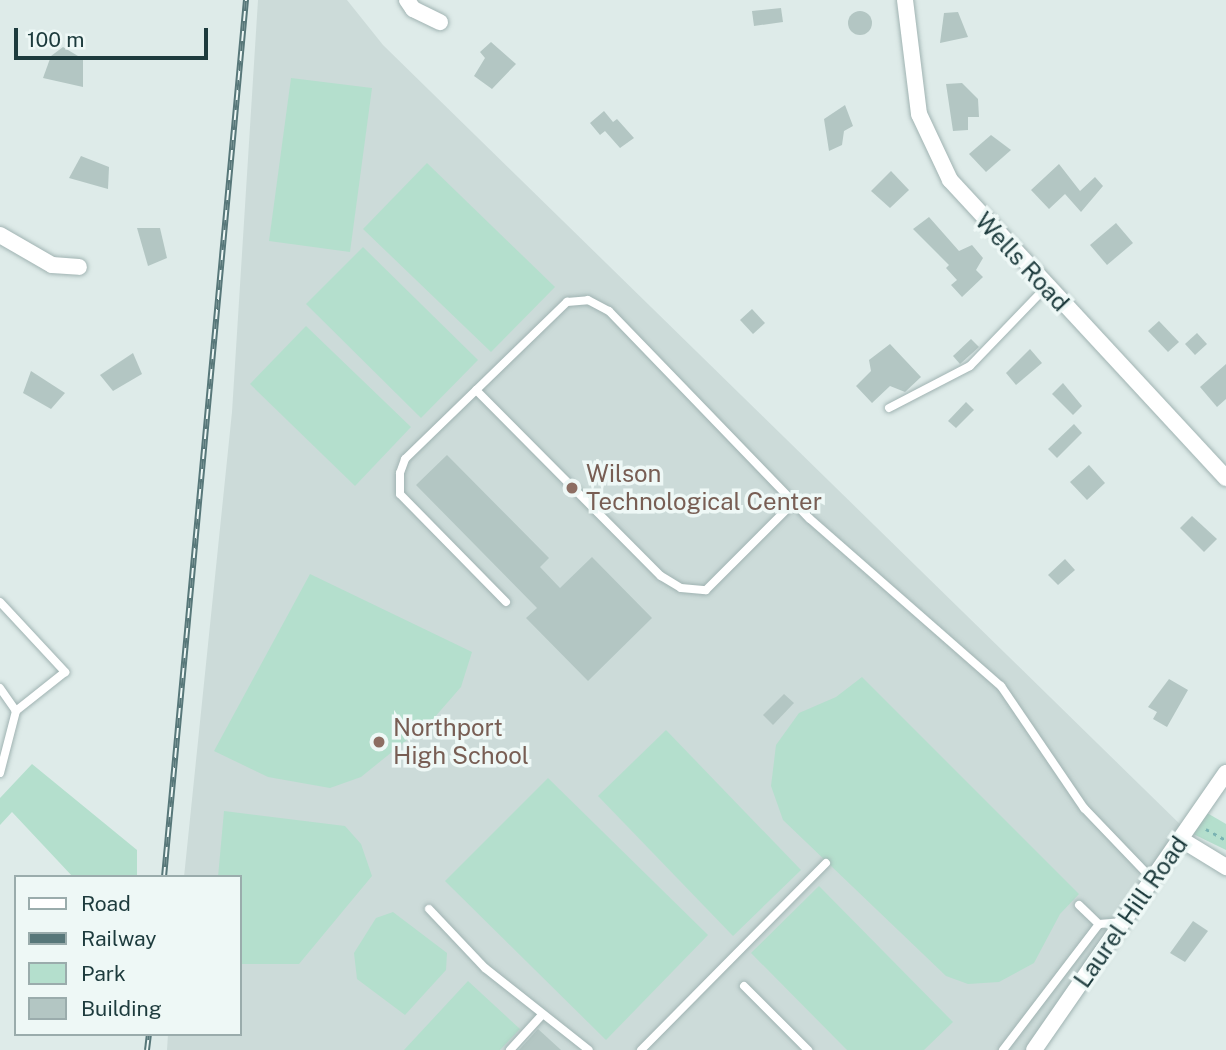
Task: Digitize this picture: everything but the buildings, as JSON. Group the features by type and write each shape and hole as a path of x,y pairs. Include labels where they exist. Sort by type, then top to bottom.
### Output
{"street":[{"path":"407,0 413,9 440,22"},
{"name":"Wells Road","path":"905,0 919,114 932,145 976,213 1226,478"},
{"path":"0,235 52,265 79,267"},
{"name":"Laurel Hill Road","path":"1034,1050 1126,922 1226,773"},
{"path":"1182,840 1226,867"}],"lane":[{"path":"889,408 970,366 1045,288"},
{"path":"506,602 400,494 405,459 566,302 588,300 609,311 794,502 1001,686 1084,808 1154,881"},
{"path":"476,390 661,576 681,588 706,590 794,502"},
{"path":"0,602 65,672 16,711 0,773"},
{"path":"0,688 16,711"},
{"path":"641,1050 826,863"},
{"path":"1079,905 1099,924 1126,922"},
{"path":"429,909 485,968 589,1050"},
{"path":"1003,1050 1099,924"},
{"path":"744,986 808,1050"},
{"path":"510,1050 542,1015"}],"path":[{"path":"1194,822 1226,840"}],"shaded area":[{"path":"258,0 347,0 383,45 1187,831 1026,1050 167,1050 168,1036 242,1036 242,875 184,875 232,412"}],"green space":[{"path":"291,78 372,88 350,252 269,241"},
{"path":"427,163 555,287 491,352 363,229"},
{"path":"363,247 478,360 421,418 306,304"},
{"path":"306,326 411,427 355,486 250,384"},
{"path":"310,574 472,652 461,687 434,718 361,777 330,788 268,777 214,751"},
{"path":"862,677 1079,894 1060,914 1034,963 999,982 968,984 946,976 783,820 771,786 776,745 799,713 836,697"},
{"path":"666,730 801,870 733,936 598,796"},
{"path":"32,764 137,850 137,875 71,875 12,812 0,825 0,798"},
{"path":"548,778 708,935 606,1040 445,881"},
{"path":"1202,810 1226,824 1226,850 1187,831"},
{"path":"224,811 345,826 361,844 372,876 299,964 242,964 242,875 218,875"},
{"path":"819,886 953,1022 924,1050 847,1050 751,953"},
{"path":"393,912 447,953 446,970 405,1015 357,979 354,953 376,918"},
{"path":"468,981 520,1029 500,1050 404,1050"}],"railway":[{"path":"164,875 246,0"},
{"path":"147,1050 149,1036"}],"place":[{"name":"Wilson Technological Center","path":"572,488"},
{"name":"Northport High School","path":"379,742"}]}
